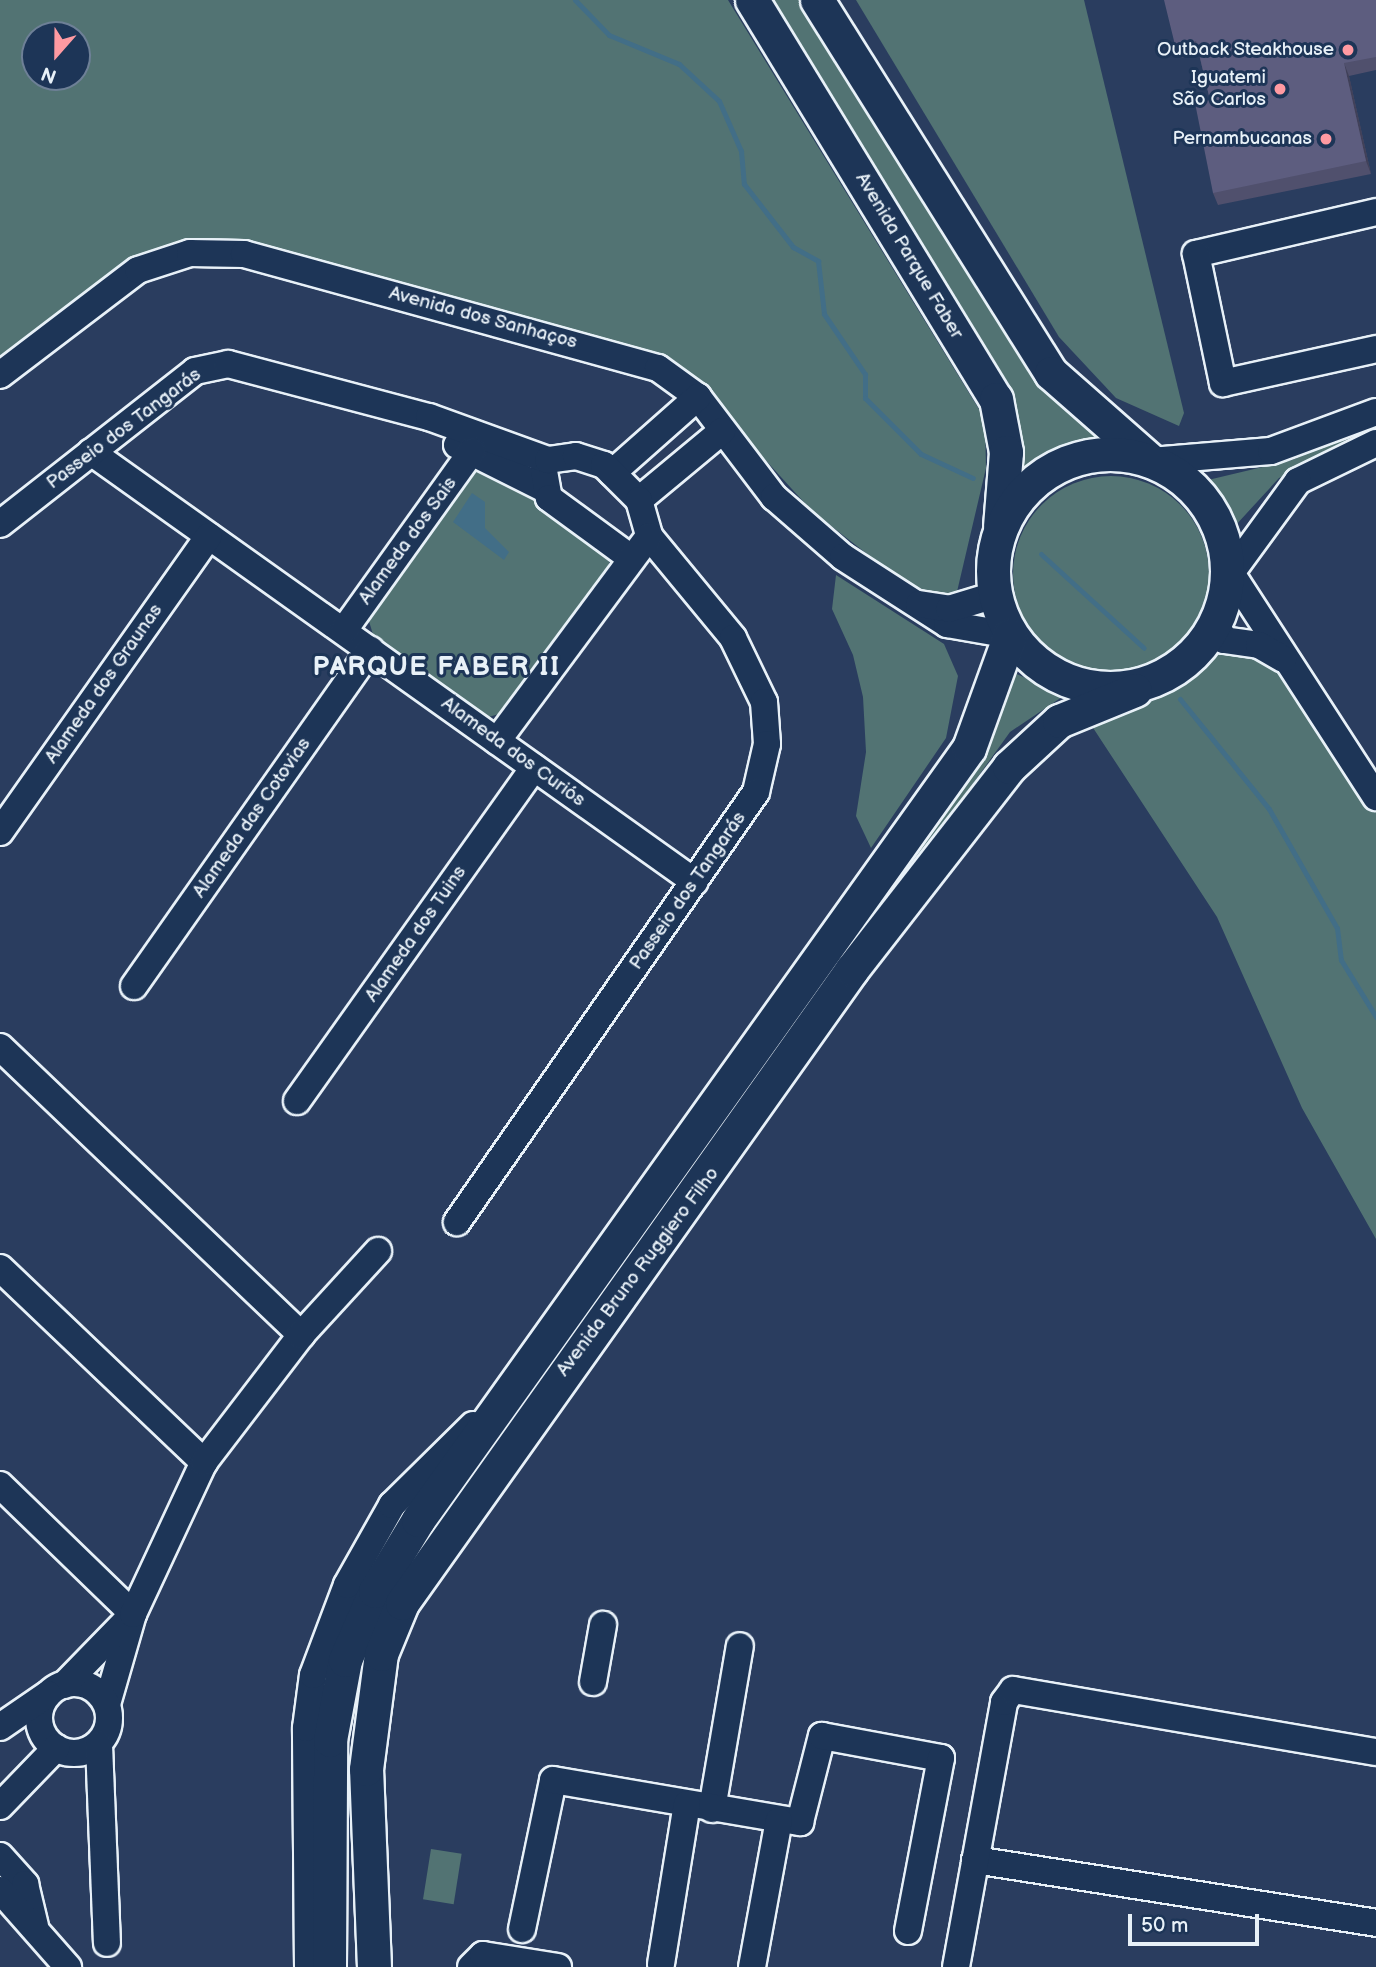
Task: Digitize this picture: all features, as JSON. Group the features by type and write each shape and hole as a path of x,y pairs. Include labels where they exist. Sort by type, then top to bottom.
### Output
{"main road":[{"name":"Avenida Parque Faber","path":"752,0 996,399 1006,452 999,530"},
{"path":"817,0 1051,373 1151,461 1205,501 1231,573 1216,624 1180,666 1135,690 1069,681 1044,668 1010,635 995,595 999,530 1020,495 1052,469 1090,455 1151,461"},
{"name":"Avenida Bruno Ruggiero Filho","path":"329,1967 330,1740 358,1627 418,1520 516,1381 688,1149 822,951 969,748 1010,635"},
{"name":"Avenida Bruno Ruggiero Filho","path":"374,1967 372,1841 366,1769 371,1707 382,1654 402,1603 638,1266 752,1119 852,969 1023,751 1059,721 1135,690"},
{"path":"822,951 852,969"},
{"path":"331,1842 372,1841"}],"street":[{"path":"1376,212 1196,254 1223,383 1376,349"},
{"name":"Avenida dos Sanhaços","path":"0,375 138,270 190,253 228,251 635,359 698,397 722,431 805,526 911,602 962,631 1010,635"},
{"name":"Passeio dos Tangarás","path":"0,524 91,452 210,366 228,364 380,408 440,421 548,460 576,456 612,473 639,500 649,536 733,638 764,702 767,744 756,792 457,1222"},
{"path":"612,473 698,397"},
{"name":"Passeio dos Tangarás","path":"380,408 472,451 542,488 631,558"},
{"path":"1151,461 1271,451 1376,412"},
{"path":"639,500 722,431"},
{"path":"1376,443 1298,481 1231,573 1376,797"},
{"name":"Alameda dos Sais","path":"344,630 472,451"},
{"name":"Alameda dos Curiós","path":"91,452 695,882"},
{"path":"542,488 548,460"},
{"name":"Alameda dos Graunas","path":"0,832 209,536"},
{"path":"497,741 649,536"},
{"name":"Avenida dos Sanhaços","path":"911,602 949,609 995,595"},
{"path":"1216,624 1224,640 1259,645 1289,665"},
{"name":"Alameda das Cotovias","path":"134,986 370,650"},
{"name":"Alameda dos Tuins","path":"297,1101 534,768"},
{"path":"0,1047 301,1335"},
{"path":"107,1943 99,1745 108,1726 107,1704 133,1614 204,1462 301,1335 378,1251"},
{"path":"0,1268 204,1462"},
{"name":"Avenida Bruno Ruggiero Filho","path":"309,1967 306,1727 313,1675 347,1585 392,1505 516,1381"},
{"path":"0,1485 133,1614"},
{"path":"0,1727 56,1690 133,1614"},
{"path":"593,1682 603,1625"},
{"path":"661,1964 740,1646"},
{"path":"56,1690 84,1685 107,1704"},
{"path":"56,1690 39,1720 56,1748 78,1753 99,1745"},
{"path":"956,1967 1004,1702 1013,1690 1376,1752"},
{"path":"522,1929 553,1780 779,1821 800,1822 822,1736 941,1758 908,1931"},
{"path":"0,1806 56,1748"},
{"path":"752,1967 779,1821"},
{"path":"0,1856 25,1884 35,1926"},
{"path":"975,1860 1376,1923"},
{"path":"0,1890 35,1926 68,1967"},
{"path":"471,1967 483,1955 558,1967"}],"green space":[{"path":"0,0 728,0 985,419 986,468 956,596 933,595 903,582 812,511 675,361 255,245 115,273 0,361"},
{"path":"768,0 801,0 1018,354 1109,444 1049,456 1020,476 1015,409 997,373"},
{"path":"856,0 1084,0 1184,413 1179,426 1116,398 1059,337"},
{"path":"1376,425 1376,433 1279,478 1235,526 1208,480 1292,460"},
{"path":"491,466 609,548 611,556 607,571 506,712 485,718 375,641 368,618 474,469"},
{"path":"1111,476 1148,484 1180,505 1201,537 1209,574 1201,611 1180,643 1148,664 1111,672 1074,664 1042,643 1021,611 1013,574 1021,537 1042,505 1074,484"},
{"path":"836,575 944,644 958,676 946,738 871,848 856,816 866,752 863,697 853,655 832,609"},
{"path":"1216,624 1259,645 1376,797 1376,1239 1302,1108 1217,917 1082,711 1180,665"},
{"path":"1005,669 1065,695 1010,732 854,949 845,950"},
{"path":"431,1849 462,1854 454,1904 423,1899"}],"water":[{"path":"472,493 485,502 485,528 509,552 504,560 453,522"}],"building":[{"name":"Iguatemi São Carlos","path":"1164,0 1376,0 1376,57 1344,63 1366,161 1213,193 1195,103 1210,100 1196,41 1175,45"}],"waterway":[{"path":"575,0 609,35 679,64 719,101 741,151 744,184 793,247 818,261 824,314 865,374 865,398 921,454 973,478"},
{"path":"1041,554 1144,648"},
{"path":"1180,699 1269,809 1337,928 1341,960 1376,1017"}],"place":[{"name":"Outback Steakhouse","path":"1348,50"},
{"name":"Iguatemi São Carlos","path":"1280,89"},
{"name":"Pernambucanas","path":"1326,139"}],"district":[{"name":"PARQUE FABER II","path":"437,668"}]}
